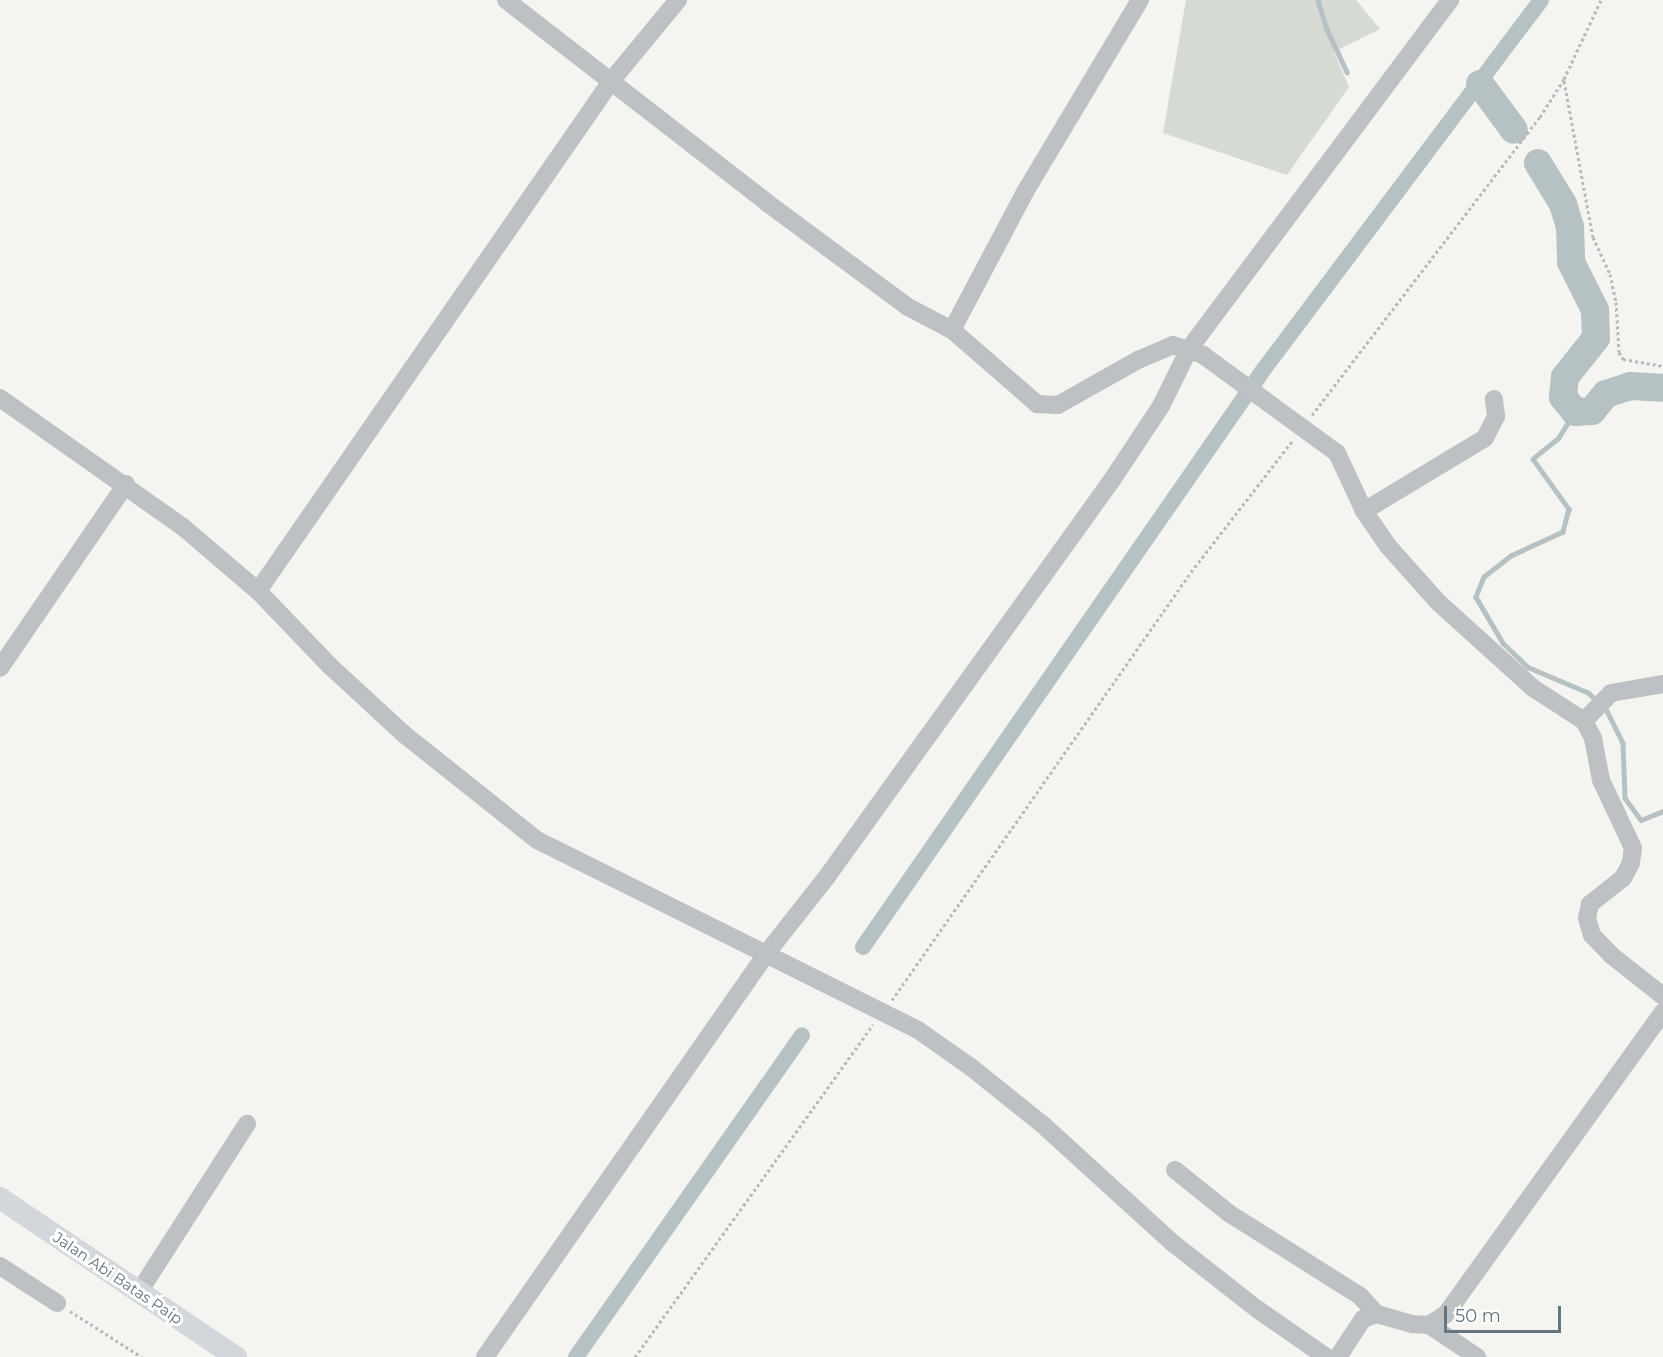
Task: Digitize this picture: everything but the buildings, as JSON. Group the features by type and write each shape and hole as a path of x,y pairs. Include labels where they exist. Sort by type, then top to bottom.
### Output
{"main road":[{"name":"Jalan Abi Batas Paip","path":"0,1198 236,1357"}],"street":[{"path":"506,0 843,259 908,307 952,330 1027,397 1047,406 1058,405 1163,348 1173,345 1196,352 1337,453 1364,511 1388,546 1439,603 1533,688 1587,718 1605,790 1633,848 1631,863 1623,878 1590,904 1587,918 1592,934 1611,955 1663,996"},
{"path":"258,591 612,80 678,0"},
{"path":"952,330 1025,192 1140,0"},
{"path":"485,1357 766,954 826,878 1112,480 1196,352 1450,0"},
{"path":"0,398 126,484 258,591 330,666 405,735 537,840 883,1012 972,1068 1064,1143 1174,1244 1326,1357"},
{"path":"1364,511 1485,438 1496,416 1494,399"},
{"path":"0,668 126,484"},
{"path":"1587,718 1611,693 1663,684"},
{"path":"1429,1325 1446,1314 1663,1012"},
{"path":"139,1292 247,1124"},
{"path":"1175,1170 1230,1214 1360,1296 1377,1314 1411,1324 1429,1325 1477,1357"},
{"path":"0,1266 57,1303"},
{"path":"1338,1357 1363,1319 1377,1314"}],"path":[{"path":"635,1357 812,1106 883,1012 1191,572 1540,117 1564,80 1601,0"},
{"path":"1564,80 1593,237 1610,274 1616,302 1619,352 1623,359 1663,366"},
{"path":"57,1303 142,1357"}],"shaded area":[{"path":"1186,0 1356,0 1380,29 1334,52 1349,87 1287,175 1163,133"}],"waterway":[{"path":"1318,0 1326,27 1347,72"},
{"path":"863,947 1264,369 1541,0"},
{"path":"1480,84 1514,130"},
{"path":"1538,163 1563,204 1570,227 1571,262 1595,310 1596,338 1565,377 1563,397 1575,412 1592,411 1606,394 1630,386 1663,388"},
{"path":"1575,412 1559,438 1533,459 1569,509 1563,532 1511,556 1484,577 1476,597 1503,643 1528,667 1589,693 1598,702"},
{"path":"1605,707 1623,743 1625,798 1641,820 1663,811"},
{"path":"576,1357 802,1035"}]}
